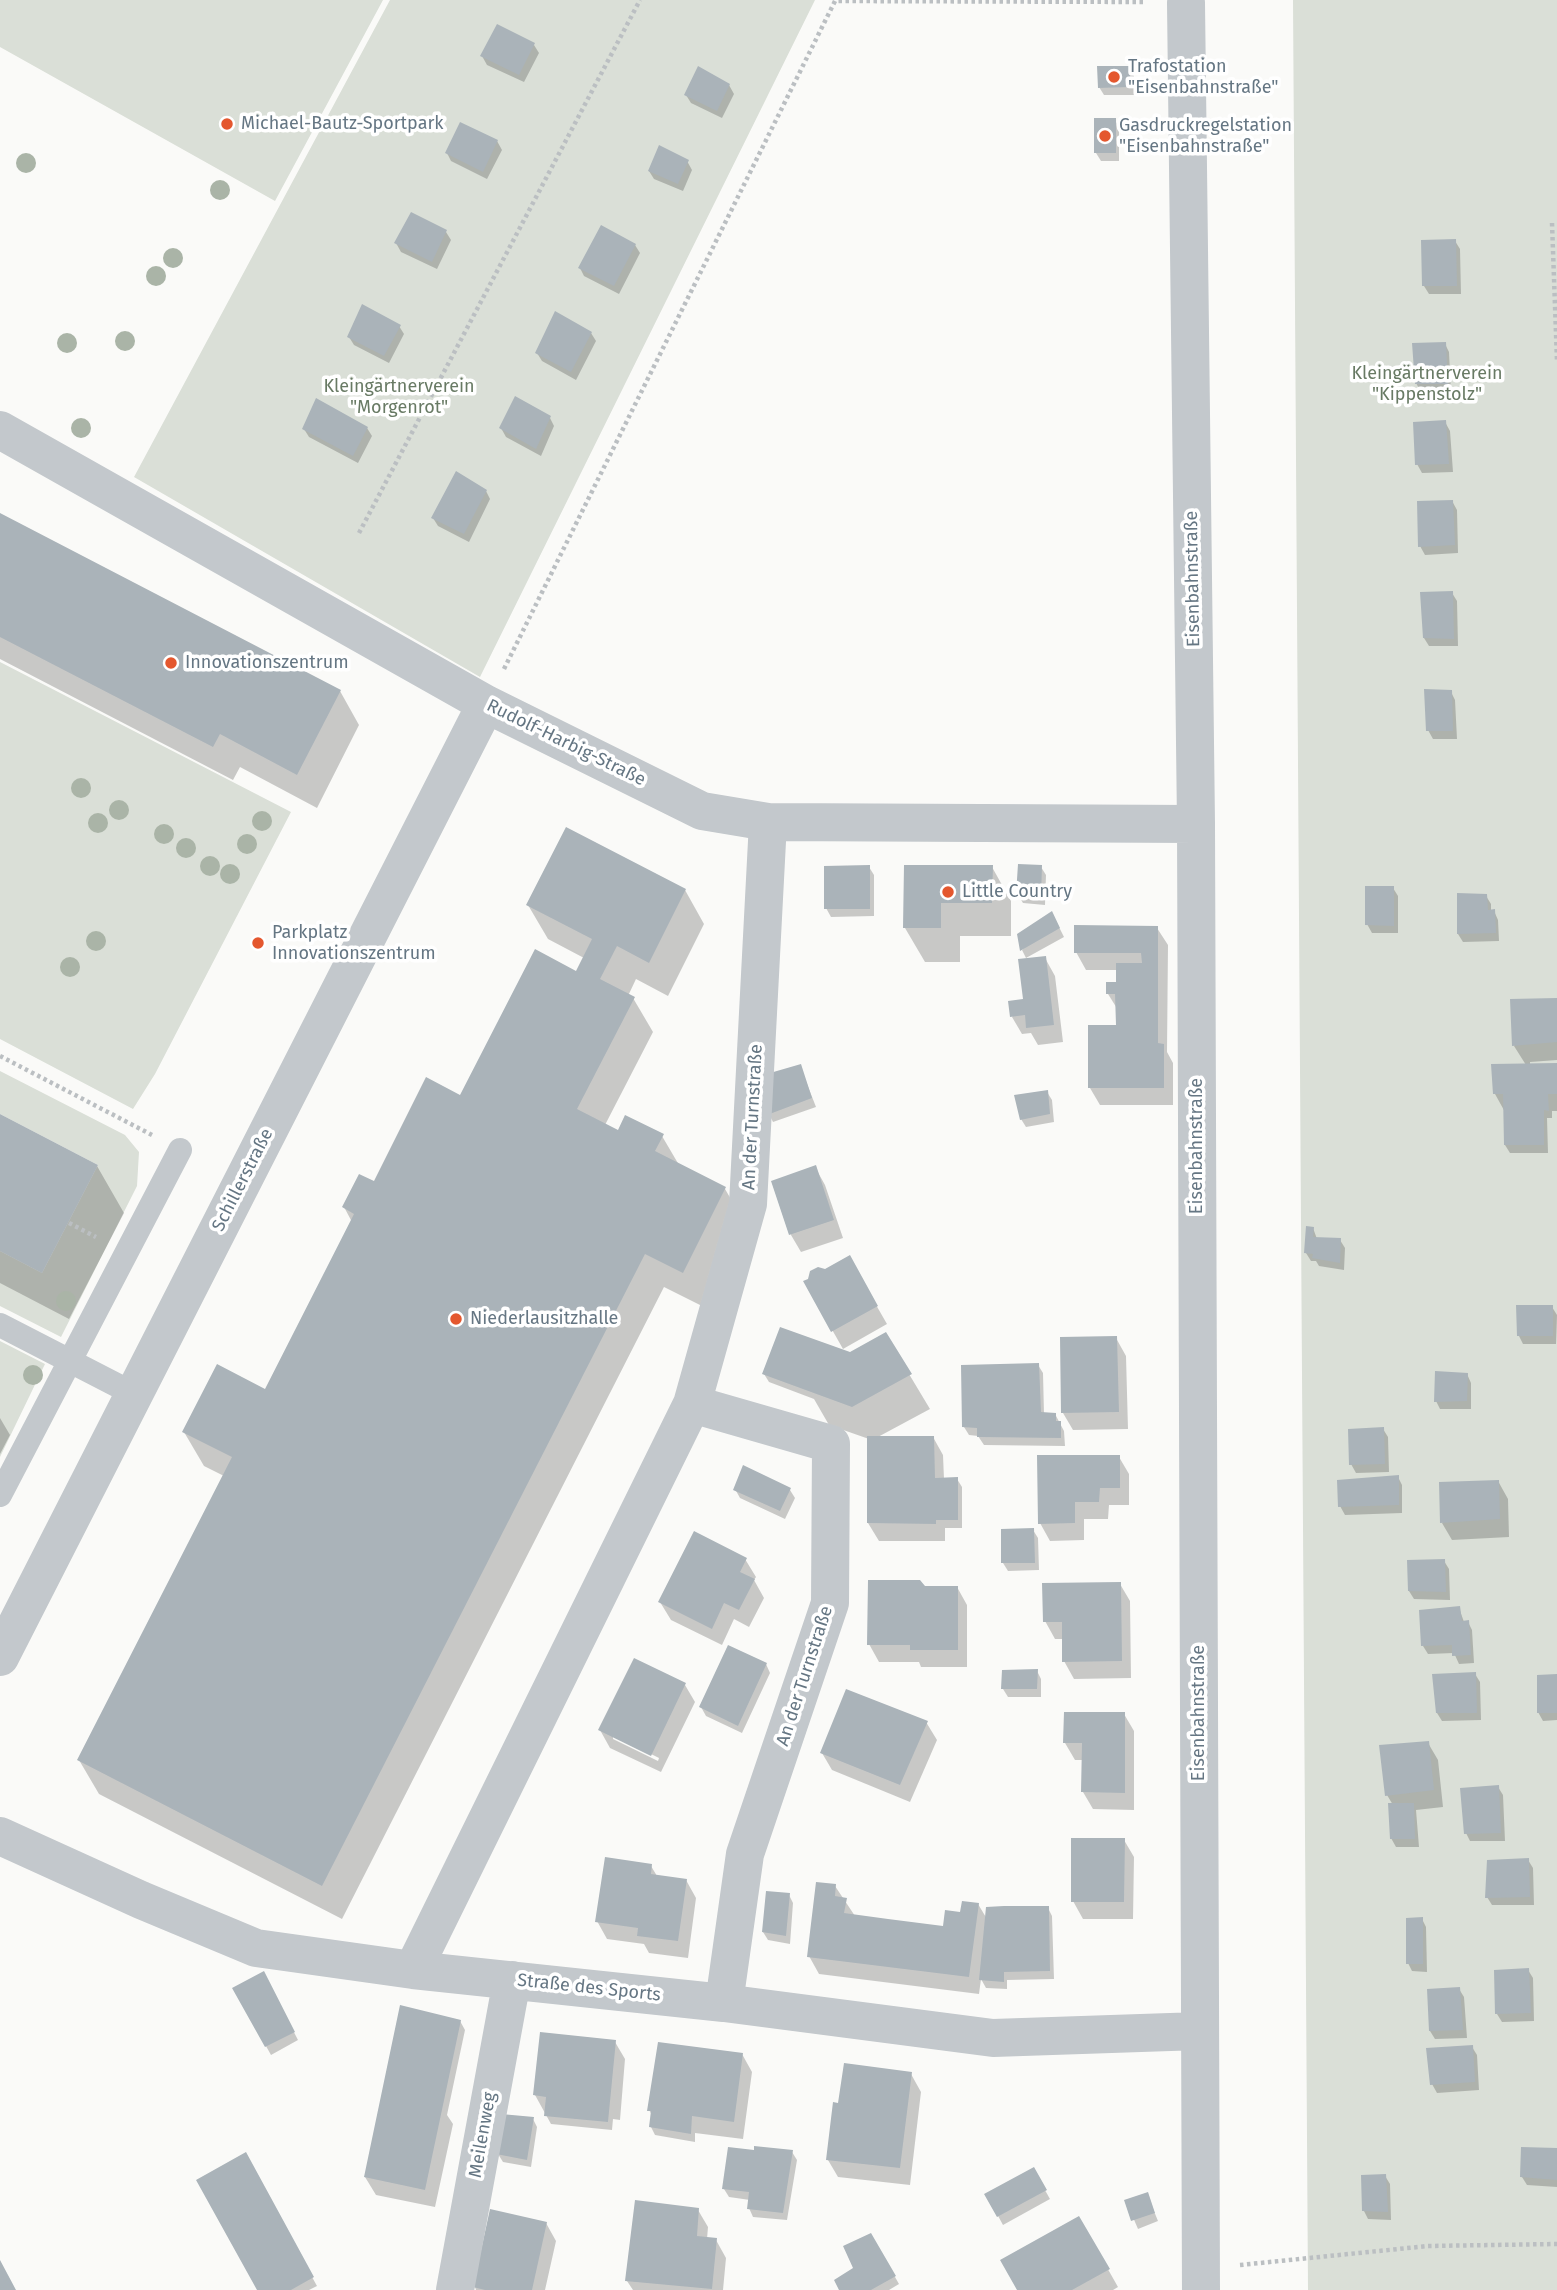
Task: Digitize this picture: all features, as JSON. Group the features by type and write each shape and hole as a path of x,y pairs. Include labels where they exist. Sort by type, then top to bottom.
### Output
{"street":[{"name":"Eisenbahnstraße","path":"1186,3 1196,824 1201,2279"},
{"name":"Rudolf-Harbig-Straße","path":"0,430 486,704 702,811 768,822 1196,824"},
{"name":"Schillerstraße","path":"0,1657 486,704"},
{"name":"An der Turnstraße","path":"413,1970 692,1404 748,1204 768,822"},
{"name":"An der Turnstraße","path":"692,1404 831,1444 830,1603 745,1854 724,2003"},
{"name":"Straße des Sports","path":"0,1836 141,1900 257,1948 413,1970 724,2003 993,2038 1200,2031"},
{"name":"Meilenweg","path":"455,2290 512,1980"}],"lane":[{"path":"0,1495 180,1150"},
{"path":"0,1325 134,1394"}],"path":[{"path":"359,534 640,0"},
{"path":"486,704 835,1 1186,3"},
{"path":"1552,223 1557,361"},
{"path":"0,1056 180,1150"},
{"path":"1201,2279 1427,2246 1557,2244"}],"green space":[{"name":"Michael-Bautz-Sportpark","path":"0,0 383,0 275,201 0,47"},
{"name":"Kleingärtnerverein \"Morgenrot\"","path":"390,0 815,0 480,677 134,477"},
{"name":"Kleingärtnerverein \"Kippenstolz\"","path":"1293,0 1557,0 1557,2290 1308,2290"},
{"path":"0,662 291,812 155,1074 133,1109 0,1039"},
{"path":"0,1071 125,1135 139,1152 137,1186 61,1337 0,1306 0,1251 42,1273 98,1165 0,1114"},
{"path":"0,1341 45,1364 0,1457"}],"building":[{"path":"497,24 535,43 519,75 480,56"},
{"path":"698,66 730,84 717,111 684,95"},
{"name":"Trafostation \"Eisenbahnstraße\"","path":"1097,66 1130,66 1130,87 1098,88"},
{"name":"Gasdruckregelstation \"Eisenbahnstraße\"","path":"1094,118 1116,118 1116,153 1094,153"},
{"path":"460,122 498,140 483,172 445,153"},
{"path":"659,145 689,160 678,184 648,171"},
{"path":"411,212 447,230 432,262 394,243"},
{"path":"601,225 636,244 614,286 578,268"},
{"path":"1456,239 1457,286 1422,286 1421,240"},
{"path":"362,304 401,325 384,356 347,337"},
{"path":"555,311 592,332 571,372 535,353"},
{"path":"1446,342 1448,384 1415,384 1412,343"},
{"path":"515,396 551,416 536,449 499,428"},
{"path":"316,398 368,427 353,456 302,429"},
{"path":"1446,420 1449,464 1415,465 1413,422"},
{"path":"456,471 487,490 464,534 431,518"},
{"path":"1453,500 1455,545 1418,547 1417,501"},
{"name":"Innovationszentrum","path":"0,513 341,690 297,775 220,734 213,747 0,637"},
{"path":"1453,591 1454,639 1423,638 1420,592"},
{"path":"1424,689 1452,690 1453,731 1426,731"},
{"name":"Niederlausitzhalle","path":"566,827 686,889 649,963 617,946 600,979 635,997 577,1109 618,1130 625,1115 664,1134 655,1151 726,1187 683,1273 645,1254 322,1886 77,1760 232,1457 182,1432 217,1364 265,1389 354,1214 342,1207 359,1174 374,1181 426,1077 460,1095 535,949 576,971 592,939 526,905"},
{"path":"1018,864 1042,865 1041,897 1016,895"},
{"path":"870,865 870,909 824,909 824,866"},
{"path":"904,865 993,865 992,903 941,903 941,928 903,928"},
{"path":"1365,886 1394,886 1394,926 1365,925"},
{"path":"1457,893 1487,894 1488,910 1495,909 1496,933 1457,934"},
{"path":"1052,911 1060,928 1020,951 1017,934"},
{"path":"1074,925 1158,926 1158,1043 1164,1044 1164,1088 1088,1088 1088,1025 1116,1025 1115,994 1106,994 1106,982 1116,982 1116,963 1142,963 1141,953 1074,953"},
{"path":"1046,956 1054,1025 1026,1028 1025,1015 1010,1017 1008,1001 1023,999 1018,959"},
{"path":"1557,998 1557,1042 1512,1046 1510,999"},
{"path":"1557,1063 1557,1094 1548,1094 1549,1111 1544,1110 1544,1145 1504,1145 1503,1094 1493,1094 1491,1064"},
{"path":"801,1064 812,1098 767,1115 770,1073"},
{"path":"1048,1090 1050,1114 1020,1120 1014,1095"},
{"path":"0,1114 98,1165 42,1273 0,1251"},
{"path":"816,1165 834,1220 789,1235 771,1181"},
{"path":"1306,1226 1314,1227 1313,1237 1341,1238 1340,1263 1312,1258 1313,1254 1304,1253"},
{"path":"850,1255 878,1306 831,1332 803,1281 808,1279 810,1271 818,1267 825,1269"},
{"path":"1516,1305 1553,1305 1553,1336 1517,1336"},
{"path":"780,1327 850,1352 886,1332 912,1374 852,1407 762,1374"},
{"path":"1117,1336 1119,1412 1061,1413 1060,1337"},
{"path":"1039,1363 1041,1412 1056,1413 1056,1421 1061,1421 1061,1438 977,1437 977,1428 962,1427 961,1365"},
{"path":"1435,1371 1468,1373 1467,1401 1434,1402"},
{"path":"1384,1427 1385,1464 1349,1465 1348,1429"},
{"path":"867,1436 934,1436 935,1478 958,1477 958,1520 936,1520 936,1524 867,1523"},
{"path":"1037,1455 1120,1455 1120,1488 1100,1488 1099,1502 1075,1502 1075,1523 1038,1524"},
{"path":"743,1465 791,1488 780,1511 733,1490"},
{"path":"1399,1475 1399,1505 1338,1507 1337,1480"},
{"path":"1499,1480 1500,1519 1440,1523 1439,1482"},
{"path":"1034,1528 1035,1563 1001,1563 1001,1529"},
{"path":"694,1531 747,1558 740,1572 755,1579 739,1610 724,1603 712,1629 658,1602"},
{"path":"1445,1559 1446,1592 1408,1591 1407,1560"},
{"path":"868,1580 920,1580 925,1586 958,1586 958,1650 910,1650 910,1645 867,1645"},
{"path":"1121,1582 1122,1661 1062,1662 1062,1622 1043,1622 1042,1583"},
{"path":"1460,1606 1462,1621 1469,1620 1471,1655 1452,1656 1452,1645 1421,1646 1419,1610"},
{"path":"728,1645 767,1663 738,1726 699,1707"},
{"path":"634,1658 686,1683 651,1756 598,1730"},
{"path":"1038,1669 1037,1689 1001,1689 1002,1670"},
{"path":"1476,1672 1477,1713 1436,1713 1432,1674"},
{"path":"1557,1674 1557,1713 1537,1713 1537,1675"},
{"path":"846,1689 928,1721 900,1785 820,1753"},
{"path":"1064,1712 1125,1712 1125,1793 1081,1792 1082,1743 1063,1743"},
{"path":"1429,1741 1434,1790 1385,1796 1379,1745"},
{"path":"1499,1785 1501,1833 1464,1834 1460,1788"},
{"path":"1388,1803 1414,1803 1415,1839 1390,1839"},
{"path":"1071,1838 1125,1838 1124,1902 1071,1902"},
{"path":"605,1857 652,1864 651,1874 687,1879 678,1941 637,1936 638,1928 595,1922"},
{"path":"1529,1858 1530,1897 1485,1898 1487,1860"},
{"path":"816,1882 836,1884 835,1896 847,1898 844,1913 888,1919 943,1926 945,1910 960,1912 962,1901 979,1903 969,1977 807,1957"},
{"path":"766,1891 790,1893 786,1936 762,1932"},
{"path":"1049,1906 1050,1971 1004,1972 1004,1982 979,1980 986,1907"},
{"path":"1423,1917 1423,1964 1406,1964 1406,1918"},
{"path":"1529,1968 1531,2013 1495,2014 1494,1970"},
{"path":"264,1971 295,2032 265,2047 232,1988"},
{"path":"1460,1987 1463,2030 1429,2031 1427,1989"},
{"path":"400,2005 461,2020 425,2190 364,2177"},
{"path":"540,2032 616,2040 608,2122 544,2116 546,2097 533,2095"},
{"path":"658,2042 743,2053 734,2122 692,2116 691,2134 649,2127 651,2111 647,2111"},
{"path":"1473,2045 1475,2082 1430,2085 1426,2048"},
{"path":"844,2063 912,2072 900,2168 826,2160 833,2102 838,2103"},
{"path":"501,2114 534,2117 527,2160 496,2154"},
{"path":"754,2146 793,2150 783,2213 747,2209 749,2192 722,2189 728,2147 754,2150"},
{"path":"1521,2147 1557,2148 1557,2180 1520,2177"},
{"path":"246,2152 314,2277 291,2290 257,2290 196,2180"},
{"path":"1034,2167 1047,2190 997,2217 984,2194"},
{"path":"1386,2174 1388,2212 1362,2211 1361,2175"},
{"path":"1148,2192 1155,2213 1131,2221 1124,2200"},
{"path":"635,2200 699,2208 697,2236 717,2238 712,2289 625,2281"},
{"path":"490,2209 547,2222 532,2290 485,2290 473,2287"},
{"path":"1079,2216 1110,2269 1072,2290 1017,2290 1000,2260"},
{"path":"871,2233 896,2276 871,2290 839,2290 834,2280 853,2268 843,2246"},
{"path":"0,2260 16,2290 0,2290"}],"place":[{"name":"Trafostation \"Eisenbahnstraße\"","path":"1114,77"},
{"name":"Michael-Bautz-Sportpark","path":"227,124"},
{"name":"Gasdruckregelstation \"Eisenbahnstraße\"","path":"1105,136"},
{"name":"Innovationszentrum","path":"171,663"},
{"name":"Little Country","path":"948,892"},
{"name":"Parkplatz Innovationszentrum","path":"258,943"},
{"name":"Niederlausitzhalle","path":"456,1319"}]}
